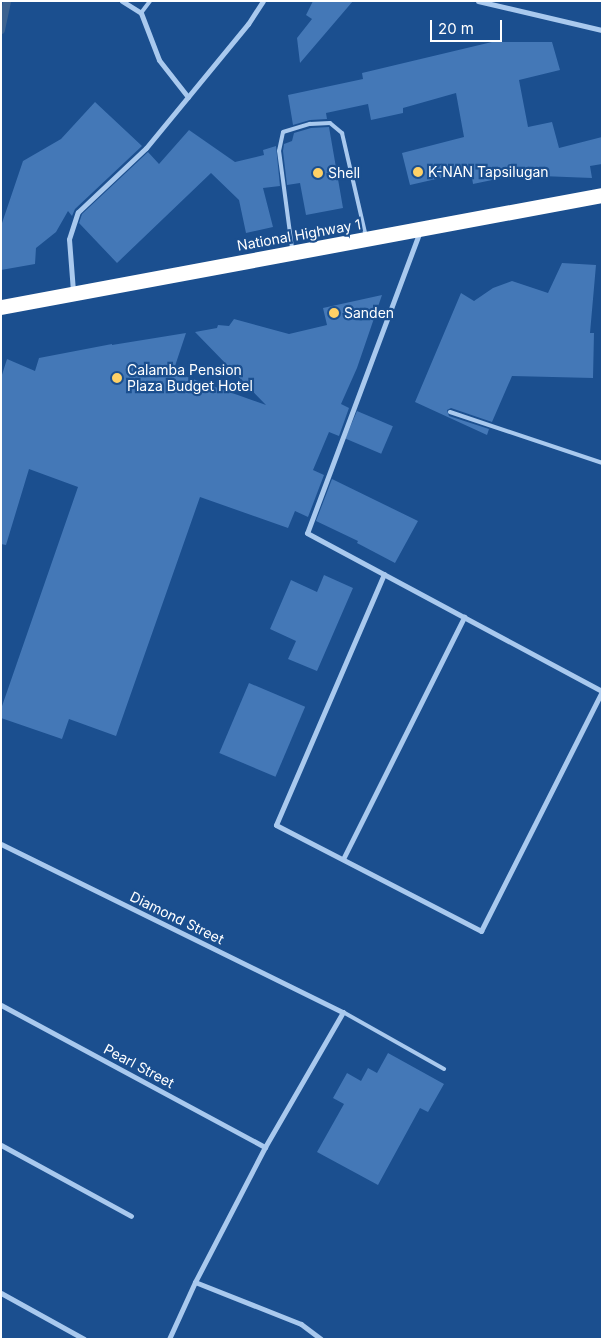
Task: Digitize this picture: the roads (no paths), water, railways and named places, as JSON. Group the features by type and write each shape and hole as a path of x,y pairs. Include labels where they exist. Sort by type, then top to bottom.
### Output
{"highway":[{"name":"National Highway 1","path":"1,307 602,195"}],"street":[{"path":"122,1 141,13 159,60 188,96"},
{"path":"74,293 70,239 78,212 146,148 248,24 263,1"},
{"path":"478,1 602,30"},
{"path":"384,574 276,825 481,931 602,691 384,574 307,533 421,228"},
{"path":"343,859 464,617"},
{"name":"Diamond Street","path":"1,844 343,1012"},
{"name":"Pearl Street","path":"1,1005 266,1147"},
{"path":"169,1339 195,1282 266,1147 343,1012"},
{"path":"1,1145 132,1216"},
{"path":"195,1282 301,1324 321,1339"},
{"path":"1,1293 84,1339"}],"lane":[{"path":"141,13 150,1"},
{"path":"292,252 279,151 283,132 310,124 330,123 342,133 366,239"},
{"path":"450,412 602,463"},
{"path":"343,1012 444,1069"}],"waterway":[{"path":"1,30 7,1"}],"place":[{"name":"K-NAN Tapsilugan","path":"418,172"},
{"name":"Shell","path":"318,173"},
{"name":"Sanden","path":"334,313"},
{"name":"Calamba Pension Plaza Budget Hotel","path":"117,378"}]}
